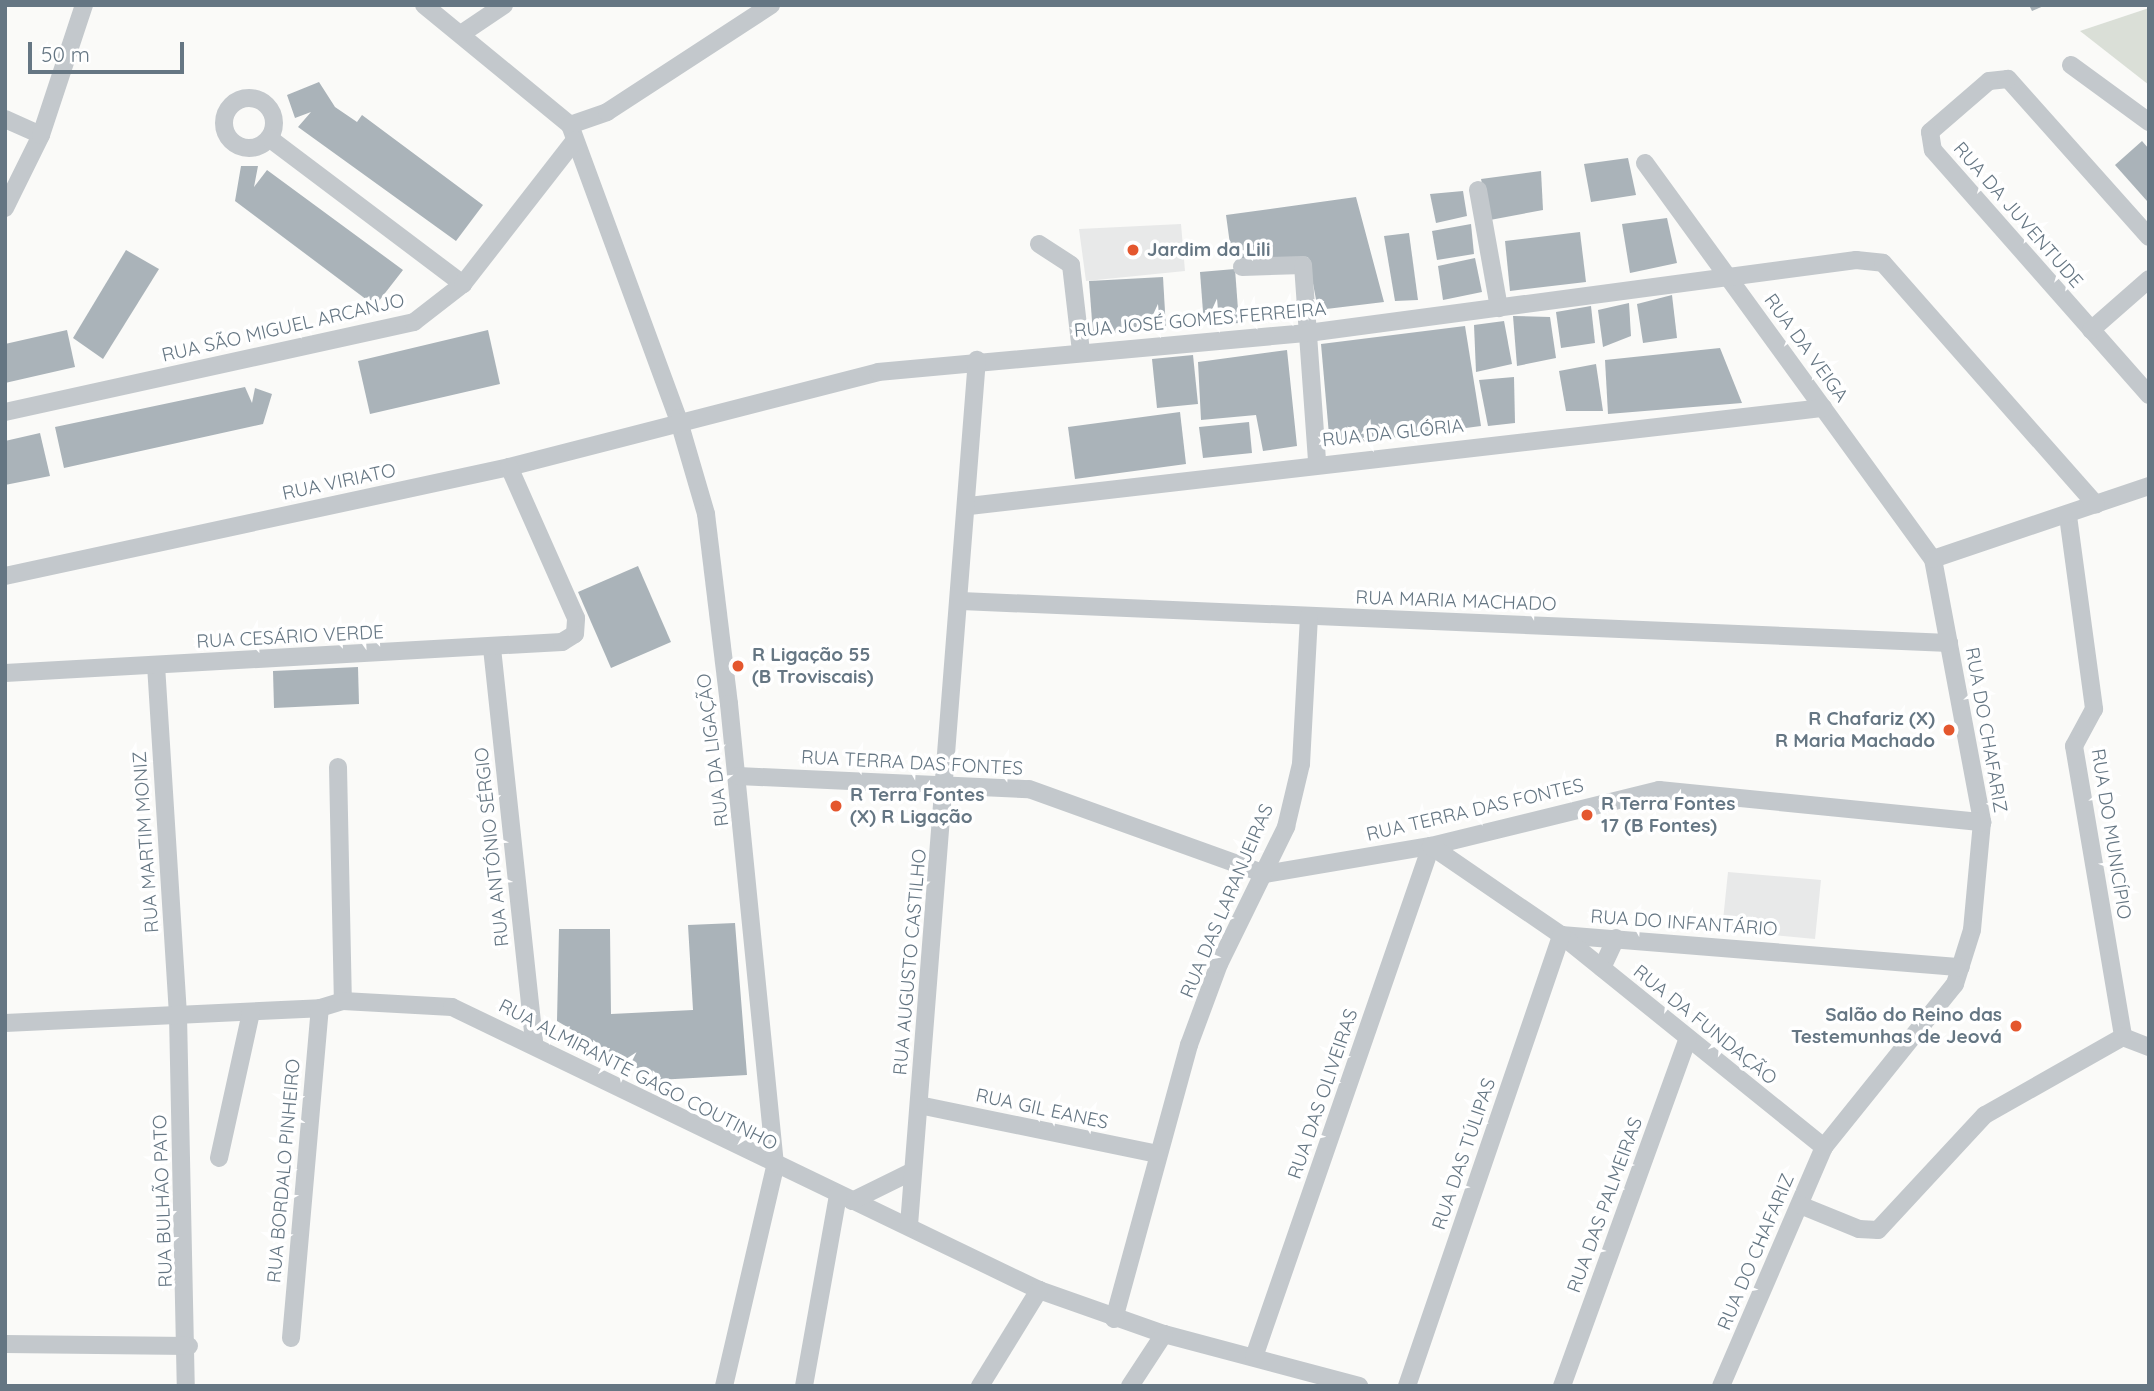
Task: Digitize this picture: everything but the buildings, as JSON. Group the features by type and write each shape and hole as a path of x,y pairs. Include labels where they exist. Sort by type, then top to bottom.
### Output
{"street":[{"path":"5,208 41,135 84,5"},
{"path":"424,5 461,34 572,133 771,5"},
{"path":"461,34 504,5"},
{"path":"2071,65 2149,122"},
{"name":"RUA DA JUVENTUDE","path":"2149,237 2008,79 1989,81 1930,132 1933,150 2149,396"},
{"path":"5,119 41,135"},
{"name":"RUA SÃO MIGUEL ARCANJO","path":"5,412 414,322 463,284 572,133"},
{"name":"RUA DA LIGAÇÃO","path":"572,133 678,418 706,514 738,776 775,1167 724,1386"},
{"path":"269,138 463,284"},
{"name":"RUA DA VEIGA","path":"1645,163 1933,559"},
{"path":"1478,190 1499,308"},
{"path":"1040,244 1071,265 1081,351"},
{"name":"RUA JOSÉ GOMES FERREIRA","path":"678,418 878,372 977,360 1308,332 1856,260 1883,263 2096,505"},
{"path":"1242,267 1303,265 1317,462"},
{"path":"2091,330 2149,279"},
{"name":"RUA AUGUSTO CASTILHO","path":"909,1225 969,506 977,360"},
{"name":"RUA DA GLÓRIA","path":"969,506 1317,462 1823,408"},
{"name":"RUA VIRIATO","path":"5,576 509,467 678,418"},
{"name":"RUA CESÁRIO VERDE","path":"5,673 492,648 562,642 575,634 576,618 509,467"},
{"path":"1933,559 2068,516 2149,486"},
{"name":"RUA DO MUNICÍPIO","path":"2068,516 2094,709 2074,746 2123,1037"},
{"name":"RUA DO CHAFARIZ","path":"1721,1386 1824,1147 1955,984 1972,930 1982,822 1933,559"},
{"name":"RUA MARIA MACHADO","path":"961,601 1949,643"},
{"name":"RUA DAS LARANJEIRAS","path":"1114,1319 1157,1154 1219,964 1286,827 1301,764 1310,616"},
{"name":"RUA ANTÓNIO SÉRGIO","path":"492,648 534,1042"},
{"name":"RUA MARTIM MONIZ","path":"156,665 178,1015"},
{"path":"338,767 344,1001"},
{"name":"RUA TERRA DAS FONTES","path":"738,776 1029,789 1265,874 1431,846 1659,790 1982,822"},
{"path":"1431,846 1560,935"},
{"name":"RUA DAS OLIVEIRAS","path":"1254,1357 1431,846"},
{"name":"RUA DO INFANTÁRIO","path":"1560,935 1961,967"},
{"name":"RUA DA FUNDAÇÃO","path":"1560,935 1824,1147"},
{"name":"RUA DAS TÚLIPAS","path":"1407,1386 1560,935"},
{"path":"1602,968 1616,938"},
{"name":"RUA ALMIRANTE GAGO COUTINHO","path":"5,1023 320,1008 344,1001 452,1007 534,1042 775,1167 909,1225 1039,1290 1114,1319 1339,1383 1359,1386"},
{"name":"RUA BORDALO PINHEIRO","path":"291,1338 320,1008"},
{"path":"219,1158 251,1012"},
{"name":"RUA BULHÃO PATO","path":"178,1015 189,1346 186,1386"},
{"path":"1800,1205 1859,1229 1878,1230 1985,1115 2123,1037 2149,1047"},
{"name":"RUA DAS PALMEIRAS","path":"1562,1386 1688,1038"},
{"name":"RUA GIL EANES","path":"919,1105 1157,1154"},
{"path":"804,1386 845,1198 914,1171"},
{"path":"980,1386 1039,1290"},
{"path":"1130,1386 1164,1334"},
{"path":"5,1344 189,1346"}],"shaded area":[{"path":"2149,8 2149,85 2080,31"},
{"name":"Jardim da Lili","path":"1181,224 1185,271 1086,281 1079,229"},
{"path":"1728,872 1821,880 1815,939 1722,930"}],"place":[{"name":"Jardim da Lili","path":"1133,250"},
{"name":"R Ligação 55 (B Troviscais)","path":"738,666"},
{"name":"R Chafariz (X) R Maria Machado","path":"1949,730"},
{"name":"R Terra Fontes (X) R Ligação","path":"836,806"},
{"name":"R Terra Fontes 17 (B Fontes)","path":"1587,815"},
{"name":"Salão do Reino das Testemunhas de Jeová","path":"2016,1026"}]}
